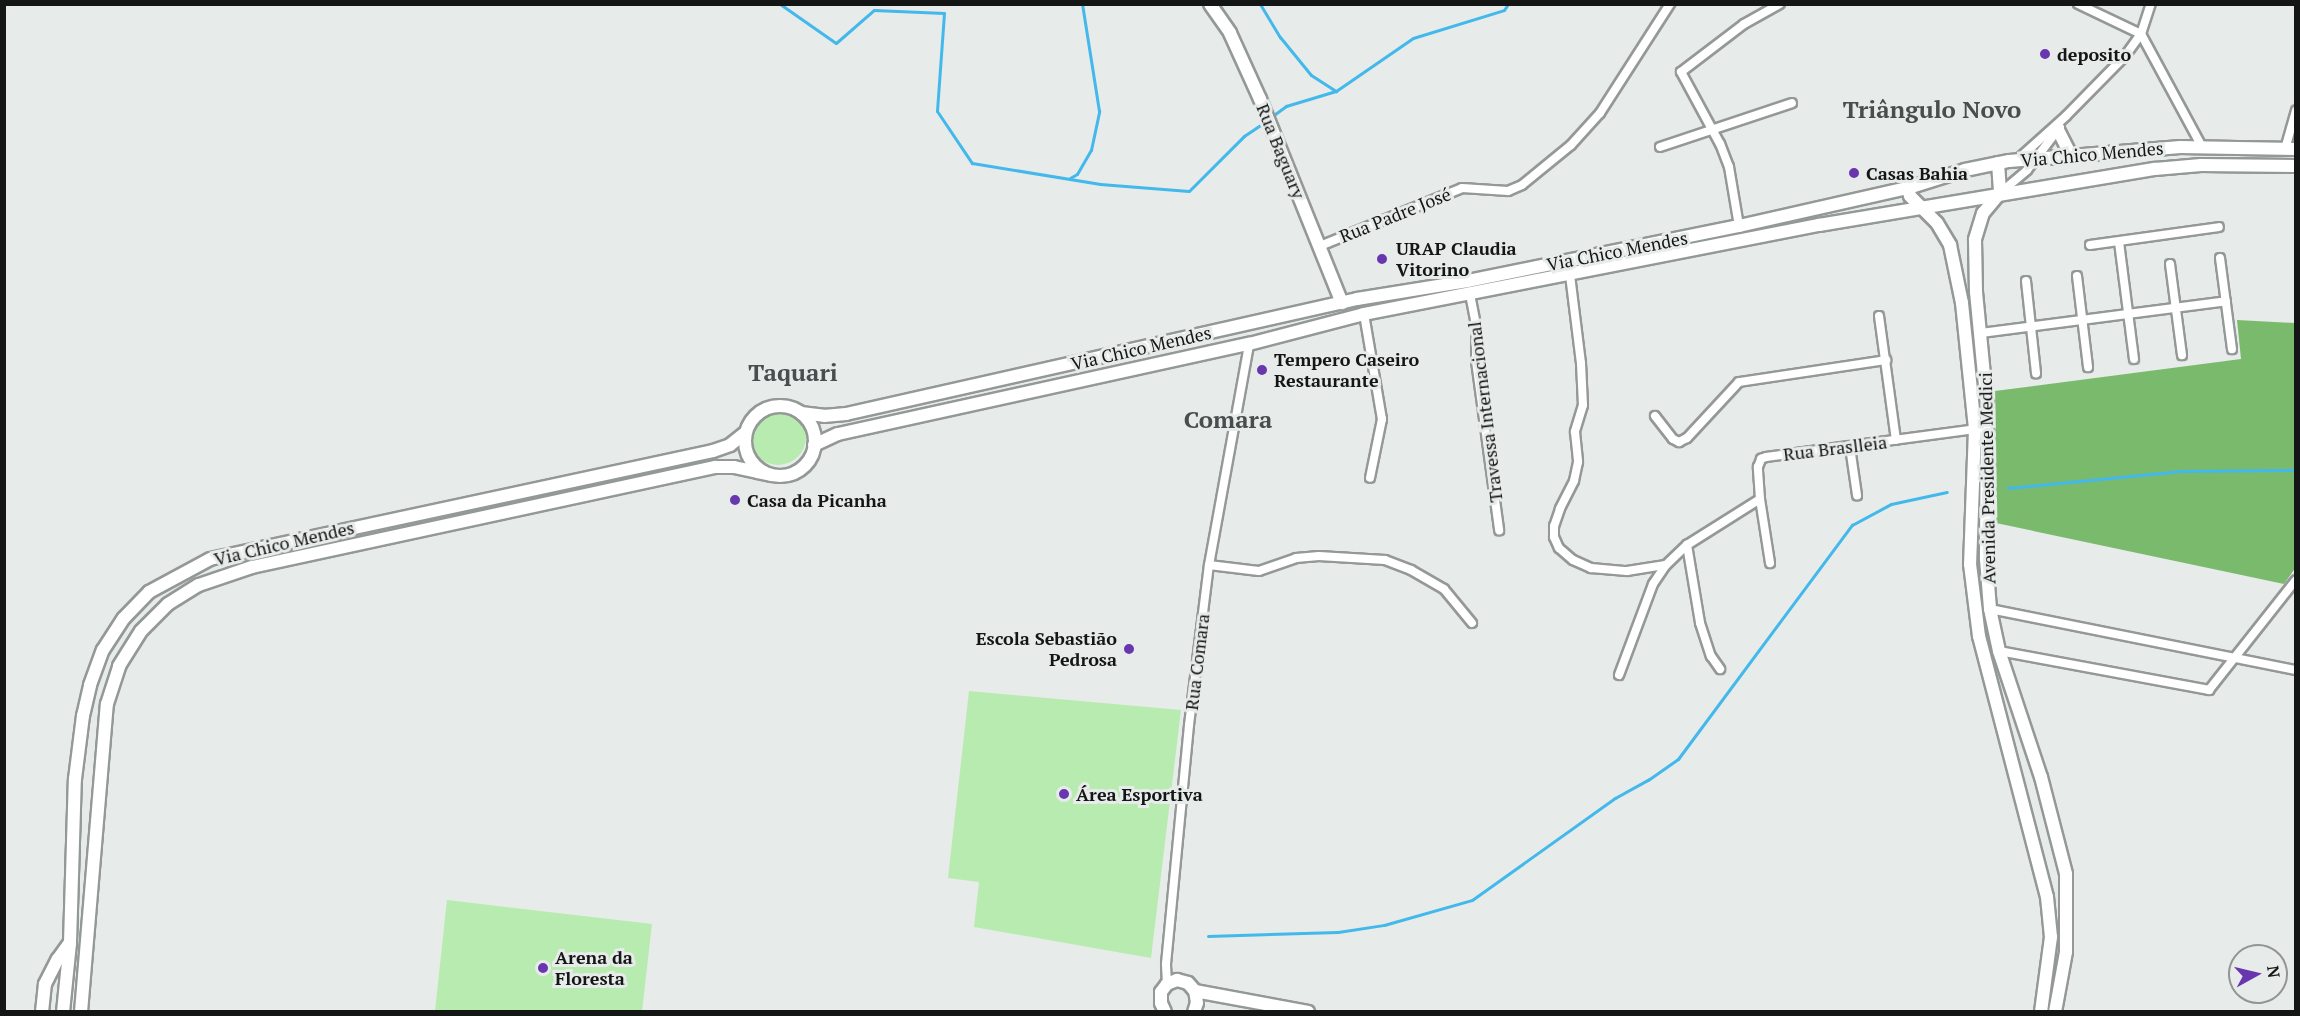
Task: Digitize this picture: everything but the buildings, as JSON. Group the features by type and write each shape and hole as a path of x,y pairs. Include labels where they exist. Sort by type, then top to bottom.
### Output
{"main road":[{"name":"Rua Baguary","path":"1210,4 1230,33 1260,99 1342,303"},
{"path":"2058,130 2071,156"},
{"name":"Via Chico Mendes","path":"801,413 846,414 1342,303 1468,281 1739,226 1908,188 1998,163 2036,158 2202,147 2290,149"},
{"path":"1998,163 2000,193"},
{"name":"Via Chico Mendes","path":"814,445 838,434 1249,344 1364,314 1920,207 2178,166 2295,166"},
{"name":"Avenida Presidente Medici","path":"1908,188 1910,196 1937,223 1952,252 1962,303 1975,429 1971,487 1970,564 1979,636 2034,838 2048,907 2051,937 2041,1011"},
{"name":"Avenida Presidente Medici","path":"2000,193 1983,213 1976,231 1976,283 1987,406 1985,546 1990,609 1999,651 2041,777 2066,874 2066,952 2055,1011"},
{"path":"775,405 789,406 801,413 810,422 814,445 807,462 800,469 782,476 771,475 760,470 746,451 745,433 751,420 761,410 775,405"},
{"name":"Via Chico Mendes","path":"63,1011 70,943 75,779 86,706 103,650 124,618 149,592 210,559 714,451 730,445 745,433"},
{"name":"Via Chico Mendes","path":"81,1011 107,704 119,666 141,631 168,604 199,585 252,567 691,472 715,467 734,467 771,475"},
{"path":"1971,487 1987,487"},
{"path":"42,1011 45,984 58,958 70,943"},
{"path":"1165,1011 1160,997 1167,984 1183,981 1195,991 1308,1011"},
{"path":"1194,1011 1197,1003 1195,991"}],"street":[{"name":"Rua Padre José","path":"1320,246 1462,188 1508,191 1522,185 1570,145 1600,114 1636,53 1670,4"},
{"path":"1739,226 1729,167 1713,130 1683,78 1682,70 1744,24 1780,4"},
{"path":"2078,4 2141,34 2202,147"},
{"path":"2017,160 2066,116 2118,63 2141,34 2151,4"},
{"path":"1660,147 1792,103"},
{"path":"2290,149 2295,111"},
{"path":"2000,193 2036,158 2066,116"},
{"path":"2090,245 2219,227"},
{"path":"2119,242 2134,359"},
{"path":"2220,258 2232,349"},
{"path":"2170,264 2182,355"},
{"path":"1570,275 1581,363 1583,405 1575,432 1578,462 1574,481 1560,509 1554,526 1554,537 1559,548 1573,560 1592,568 1627,571 1666,565"},
{"path":"2077,276 2088,367"},
{"path":"2026,280 2036,373"},
{"name":"Travessa Internacional","path":"1470,294 1499,530"},
{"path":"1981,333 2226,301"},
{"path":"1364,314 1382,419 1370,478"},
{"path":"1879,316 1896,440"},
{"name":"Rua Comara","path":"1167,984 1166,964 1188,736 1209,565 1249,344"},
{"path":"1655,416 1673,439 1679,442 1687,438 1738,382 1886,360"},
{"name":"Rua Braslleia","path":"1760,499 1758,471 1761,459 1975,429"},
{"path":"1850,447 1857,495"},
{"path":"1619,675 1653,584 1666,565 1687,545 1760,499 1770,563"},
{"path":"1687,545 1700,623 1710,656 1720,669"},
{"path":"1209,565 1259,571 1296,558 1319,556 1385,560 1411,570 1444,590 1472,623"},
{"path":"1999,651 2205,690 2213,687 2295,580"},
{"path":"1990,609 2295,670"}],"green space":[{"path":"2237,320 2295,323 2296,567 2284,584 1996,523 1995,391 2241,359"},
{"path":"773,409 783,409 798,417 804,426 806,437 804,448 798,457 783,465 773,465 762,460 755,453 750,442 750,432 755,421 762,414"},
{"name":"Área Esportiva","path":"969,691 1181,710 1151,958 974,927 979,882 948,878"},
{"name":"Arena da Floresta","path":"447,900 652,924 642,1011 435,1011"}],"waterway":[{"path":"780,4 836,43 874,10 944,13 937,111 972,163 1100,184 1189,191 1244,136 1266,121"},
{"path":"1070,178 1077,174 1091,150 1099,111 1082,4"},
{"path":"1260,4 1280,37 1311,75 1336,91"},
{"path":"1271,117 1286,106 1336,91 1413,38 1504,10 1508,4"},
{"path":"2008,488 2181,471 2296,470"},
{"path":"1208,936 1338,932 1384,925 1472,900 1615,798 1648,780 1678,759 1852,525 1891,504 1947,492"}],"place":[{"name":"deposito","path":"2045,54"},
{"name":"Casas Bahia","path":"1854,173"},
{"name":"URAP Claudia Vitorino","path":"1382,259"},
{"name":"Tempero Caseiro Restaurante","path":"1262,370"},
{"name":"Casa da Picanha","path":"735,500"},
{"name":"Escola Sebastião Pedrosa","path":"1129,649"},
{"name":"Área Esportiva","path":"1064,794"},
{"name":"Arena da Floresta","path":"543,968"}],"district":[{"name":"Triângulo Novo","path":"1932,110"},
{"name":"Taquari","path":"793,373"},
{"name":"Comara","path":"1228,420"}]}
